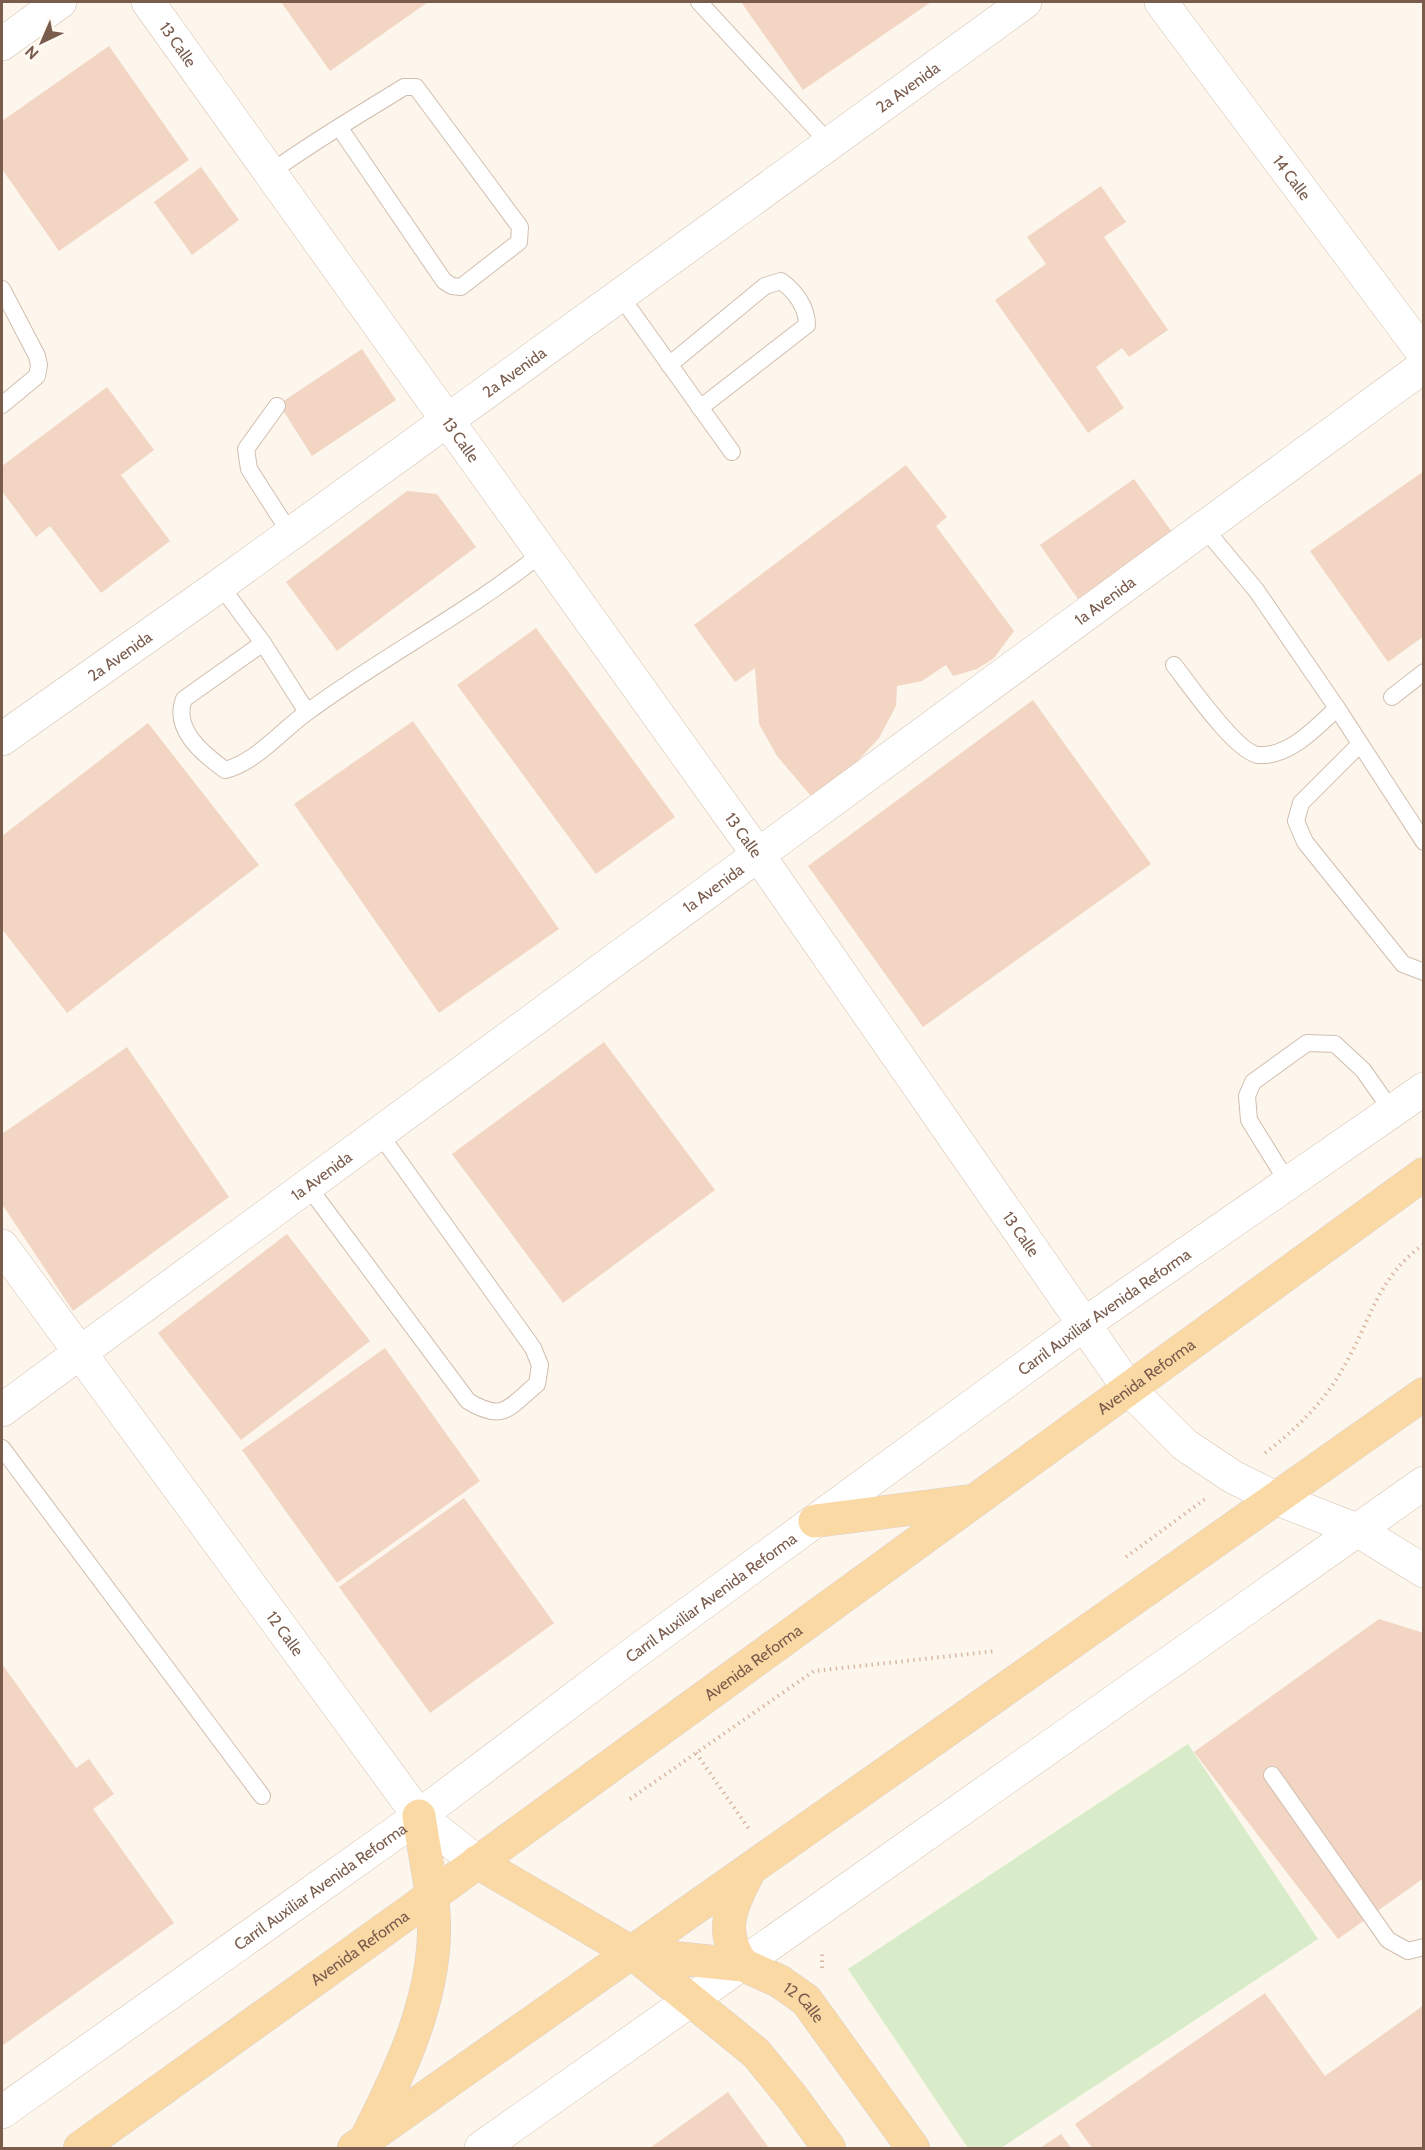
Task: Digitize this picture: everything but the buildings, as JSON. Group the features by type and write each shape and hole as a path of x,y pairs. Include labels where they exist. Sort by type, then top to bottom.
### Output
{"main road":[{"name":"Avenida Reforma","path":"80,2148 430,1898 1424,1174"},
{"path":"359,2145 1424,1394"},
{"path":"815,1521 973,1501"},
{"path":"359,2145 394,2083 415,2030 431,1972 434,1933 419,1816"},
{"name":"12 Calle","path":"477,1862 634,1953 756,2054 829,2148"},
{"path":"743,1965 733,1952 728,1930 733,1904 748,1870"},
{"name":"12 Calle","path":"634,1953 743,1965 779,1981 806,2000 913,2148"}],"street":[{"path":"2,44 60,2"},
{"name":"13 Calle","path":"148,2 759,856 1129,1389 1185,1445 1233,1478 1275,1498 1357,1530 1424,1571"},
{"name":"2a Avenida","path":"2,739 220,585 447,418 1025,2"},
{"name":"14 Calle","path":"1161,2 1424,354"},
{"name":"1a Avenida","path":"2,1410 1206,529 1424,366"},
{"name":"Carril Auxiliar Avenida Reforma","path":"2,2112 419,1816 629,1656 1083,1325 1424,1089"},
{"name":"12 Calle","path":"2,1246 419,1816 477,1862"},
{"path":"482,2148 1424,1483"}],"lane":[{"path":"699,2 829,143"},
{"path":"270,173 339,127 404,87 416,87 520,227 519,242 461,287 452,286 444,281 339,127"},
{"path":"669,365 765,286 781,281 792,288 807,313 807,325 700,408"},
{"path":"2,289 37,356 39,365 37,376 2,405"},
{"path":"619,294 732,452"},
{"path":"277,406 246,449 249,469 290,533"},
{"path":"1206,529 1256,590 1337,708 1424,842"},
{"path":"262,643 184,699 180,709 183,726 202,754 225,770 241,766 307,712 497,590 543,553"},
{"path":"220,585 262,643 307,712"},
{"path":"1174,665 1240,746 1257,755 1275,753 1310,734 1337,708"},
{"path":"1392,697 1424,672"},
{"path":"1360,744 1301,803 1296,821 1305,842 1403,964 1424,972"},
{"path":"1288,1183 1249,1120 1247,1096 1253,1082 1308,1043 1335,1044 1363,1070 1392,1111"},
{"path":"308,1185 468,1401 486,1412 502,1413 537,1384 540,1365 533,1348 379,1133"},
{"path":"2,1448 262,1796"},
{"path":"1272,1775 1389,1940 1408,1951 1424,1947"}],"path":[{"path":"1117,1563 1281,1441 1328,1393 1348,1361 1382,1287 1395,1270 1424,1244"},
{"path":"629,1800 814,1671 996,1651 1005,1644"},
{"path":"696,1753 749,1830"}],"green space":[{"path":"1188,1744 1318,1939 1001,2148 968,2148 848,1969"}]}
